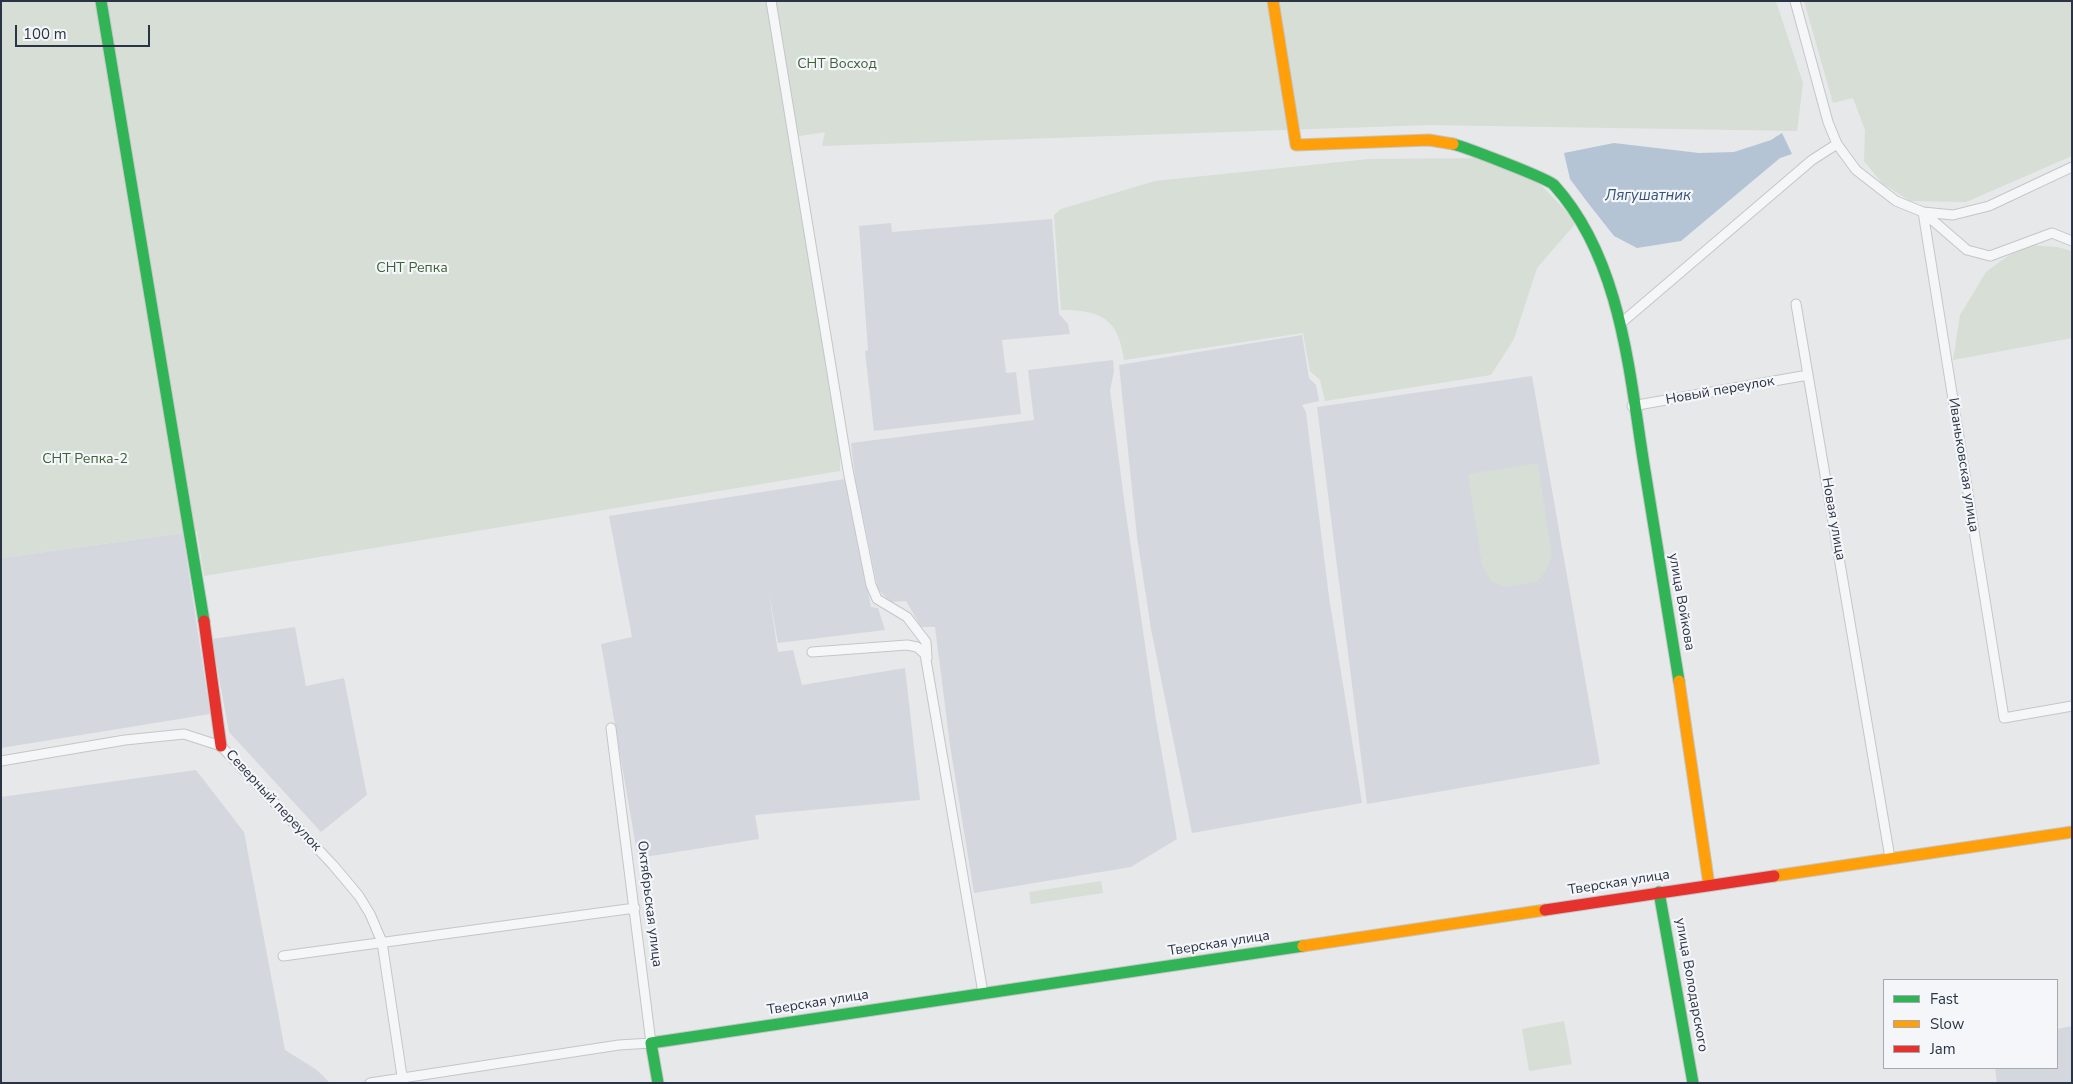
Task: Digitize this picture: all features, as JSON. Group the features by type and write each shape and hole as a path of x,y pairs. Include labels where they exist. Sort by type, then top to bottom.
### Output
{"street":[{"path":"101,1 198,575 221,746"},
{"path":"771,1 848,470 871,585 877,598 907,617 926,642 927,658 983,994"},
{"name":"улица Войкова","path":"1273,1 1296,145 1429,140 1461,146 1553,184 1580,220 1596,247 1608,276 1620,324 1632,406 1692,760 1709,885"},
{"path":"1795,1 1828,122 1836,144 1856,170 1896,201 1923,212 1953,215 1989,206 2072,167"},
{"path":"1620,324 1812,160 1836,144"},
{"path":"1923,212 1967,250 1990,256 2052,233 2072,241"},
{"name":"Иваньковская улица","path":"1923,212 2004,718 2072,706"},
{"name":"Новая улица","path":"1796,304 1890,858"},
{"name":"Новый переулок","path":"1632,406 1808,375"},
{"path":"812,652 907,645 922,650 927,658"},
{"name":"Октябрьская улица","path":"611,728 651,1042 658,1083"},
{"name":"Северный переулок","path":"1,760 125,740 184,734 221,746 359,896 382,942 404,1080"},
{"name":"Тверская улица","path":"370,1083 404,1080 619,1045 983,994 2072,832"},
{"name":"улица Володарского","path":"1659,892 1693,1083"},
{"path":"282,956 635,908"}],"shaded area":[{"path":"1052,219 1059,314 1068,324 1070,334 1002,340 1006,373 1016,372 1021,414 874,431 865,351 868,350 859,226 891,223 892,232"},
{"path":"1302,335 1309,378 1316,385 1319,401 1302,405 1306,412 1329,597 1362,803 1192,833 1151,629 1137,537 1119,365"},
{"path":"1113,360 1114,371 1110,390 1125,507 1156,720 1177,839 1131,867 974,893 950,745 935,627 921,627 906,601 890,602 878,589 855,478 851,443 1034,420 1028,370"},
{"path":"1532,376 1600,764 1367,804 1317,407"},
{"path":"845,479 871,607 878,608 885,630 778,643 768,587 778,652 793,650 802,685 905,668 920,800 755,815 759,839 638,858 601,644 632,637 609,516"},
{"path":"183,533 210,714 1,748 1,558"},
{"path":"295,627 306,686 344,678 367,795 321,832 229,732 212,639"},
{"path":"196,770 244,832 285,1050 317,1070 330,1083 1,1083 1,797"},
{"path":"2072,1026 2072,1083 1997,1083 1995,1069 2058,1069 2058,1029"}],"green space":[{"name":"СНТ Репка","path":"1,1 1776,1 1803,83 1797,131 1429,125 822,146 825,132 788,138 840,437 840,471 204,576 197,531 1,558"},
{"path":"1804,1 2072,1 2072,156 1966,202 1910,201 1882,183 1864,161 1865,130 1853,98 1833,103"},
{"path":"1488,158 1532,176 1577,222 1537,268 1514,339 1491,375 1325,401 1320,380 1310,371 1303,333 1124,360 1117,334 1105,319 1087,312 1061,310 1054,215 1061,209 1155,181 1369,159"},
{"path":"2030,245 2057,247 2072,251 2072,338 1953,360 1960,315 1986,272 2008,256"},
{"path":"1538,463 1552,556 1546,571 1537,582 1504,587 1491,581 1482,566 1468,474"},
{"path":"1101,881 1103,893 1031,904 1029,892"},
{"path":"1564,1021 1572,1064 1529,1071 1522,1029"}],"water":[{"name":"Лягушатник","path":"1782,133 1792,154 1780,158 1681,241 1637,248 1614,236 1588,203 1570,179 1564,153 1614,143 1699,153 1734,152 1771,140"}],"traffic: fast":[{"path":"101,1 204,621"},
{"path":"1453,144 1523,170 1554,185 1576,214 1594,247 1608,281 1627,355 1679,681"},
{"path":"1659,892 1693,1083"},
{"path":"658,1083 651,1043 1303,946"}],"traffic: slow":[{"path":"1273,1 1296,145 1429,140 1453,144"},
{"path":"1679,681 1709,885"},
{"path":"1774,876 2072,832"},
{"path":"1303,946 1545,910"}],"traffic: jam":[{"path":"204,621 221,746"},
{"path":"1545,910 1774,876"}],"park label":[{"name":"СНТ Восход","path":"837,65"},
{"name":"СНТ Репка-2","path":"85,460"}]}
